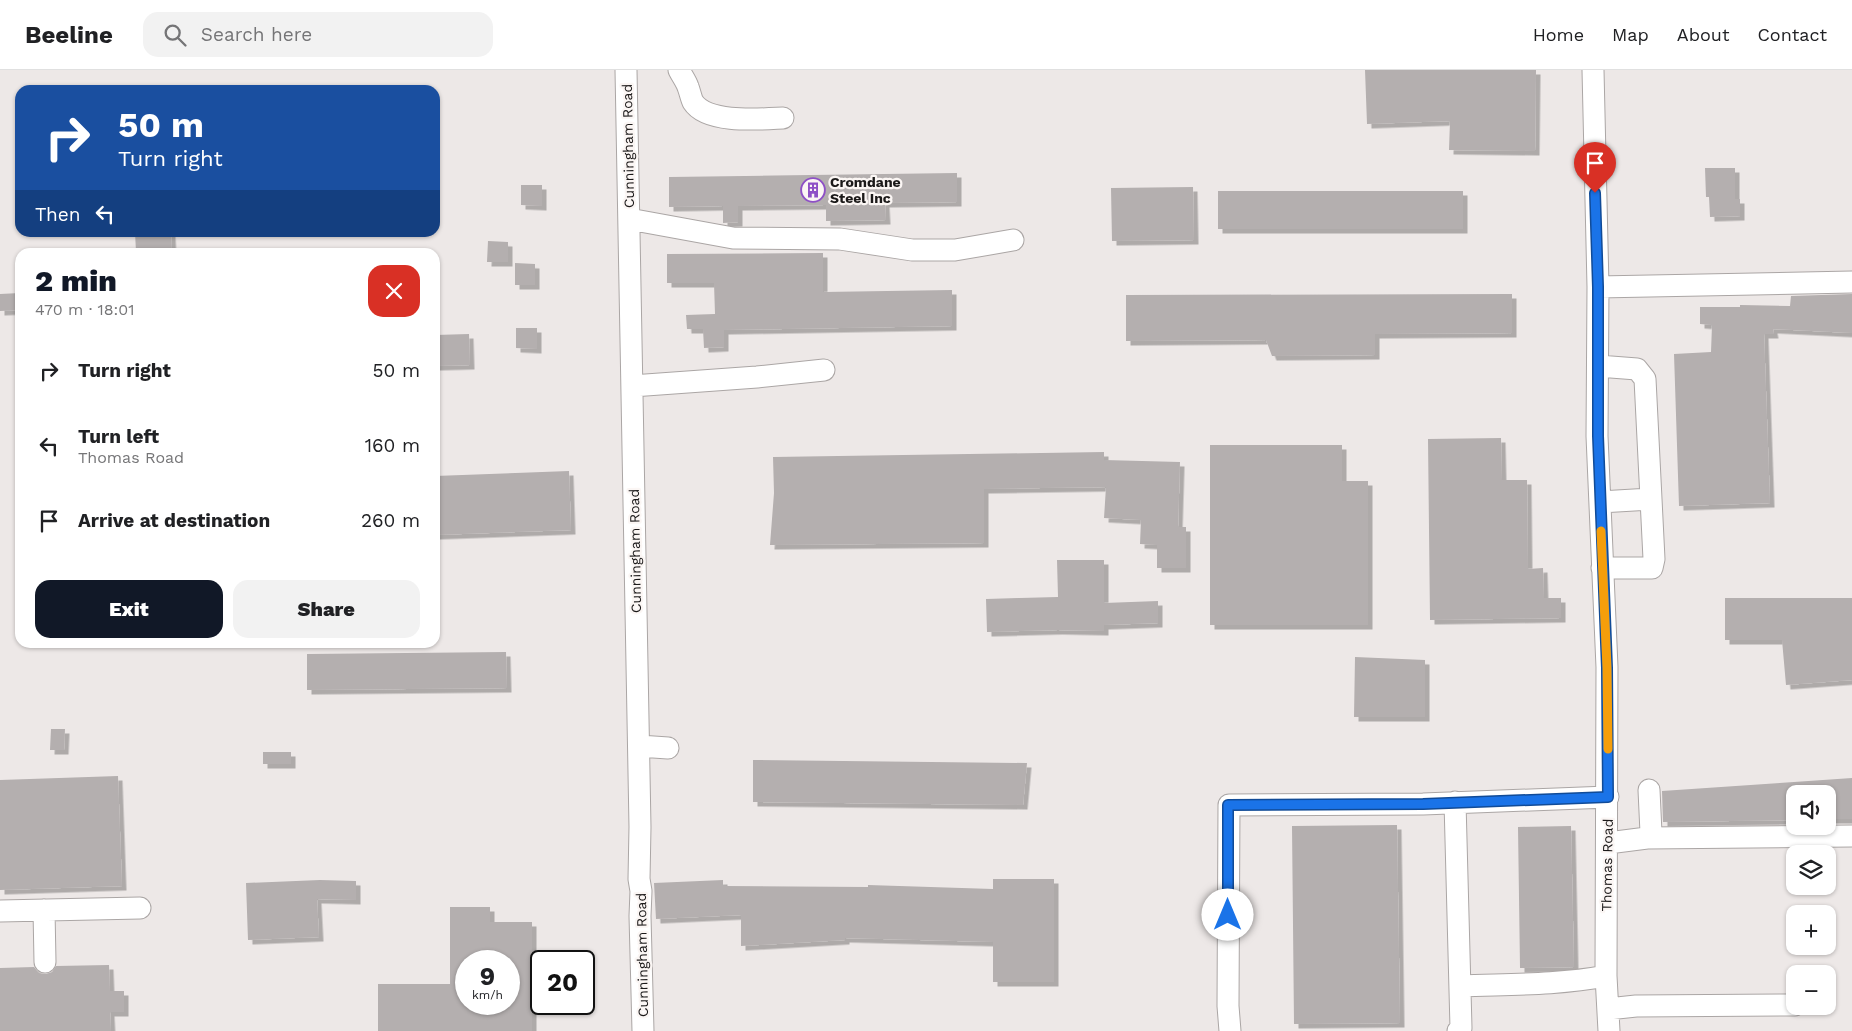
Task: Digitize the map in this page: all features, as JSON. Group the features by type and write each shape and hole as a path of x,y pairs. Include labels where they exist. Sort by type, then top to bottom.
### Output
{"street":[{"name":"Cunningham Road","path":"626,70 643,1031"},
{"path":"679,70 687,85 693,103 714,116 750,119 783,118"},
{"name":"Thomas Road","path":"1593,70 1598,287 1598,436 1607,668 1608,843 1606,976 1609,1031"},
{"path":"629,219 733,238 840,239 912,250 954,250 1013,240"},
{"path":"1598,287 1852,282"},
{"path":"1598,366 1637,369 1645,380 1654,559 1652,568 1602,568"},
{"path":"632,386 824,370"},
{"path":"1600,502 1651,499"},
{"path":"639,746 668,748"},
{"path":"1647,838 1651,833 1649,790"},
{"path":"1230,1031 1228,1006 1228,805 1423,804 1608,797"},
{"path":"1455,802 1461,986 1461,1028 1458,1031"},
{"path":"1608,843 1647,838 1852,836"},
{"path":"0,911 140,908"},
{"path":"44,910 45,962"},
{"path":"1461,986 1557,982 1606,976"},
{"path":"1608,1009 1636,1006 1786,1005"}],"building":[{"path":"1365,70 1536,70 1535,151 1449,150 1450,121 1367,124"},
{"path":"1705,168 1735,168 1735,199 1740,199 1740,216 1710,217 1709,197 1706,197"},
{"name":"Cromdane Steel Inc","path":"957,173 957,202 885,203 886,220 826,221 826,205 738,206 738,222 723,223 723,206 669,207 669,177"},
{"path":"521,185 542,185 542,206 521,205"},
{"path":"1193,187 1194,240 1112,241 1111,188"},
{"path":"1218,191 1463,191 1463,229 1218,229"},
{"path":"135,237 171,237 172,248 136,248"},
{"path":"488,241 508,242 508,262 487,262"},
{"path":"823,253 823,292 952,290 952,326 724,330 724,347 704,348 703,329 687,329 686,315 715,314 714,283 667,283 667,254"},
{"path":"515,263 535,264 535,285 515,285"},
{"path":"15,293 15,310 0,311 0,294"},
{"path":"1512,294 1512,333 1375,334 1375,355 1272,356 1266,340 1126,341 1126,295"},
{"path":"1852,294 1852,333 1773,329 1774,334 1764,334 1770,503 1679,506 1674,354 1711,352 1712,325 1700,324 1700,307 1740,307 1740,305 1790,306 1791,296"},
{"path":"516,328 537,328 537,349 516,348"},
{"path":"469,334 470,365 440,366 440,335"},
{"path":"1501,438 1502,480 1527,480 1528,569 1543,568 1544,598 1561,598 1561,618 1430,620 1428,439"},
{"path":"1210,445 1342,445 1342,481 1368,481 1368,625 1210,625"},
{"path":"1104,452 1104,460 1180,462 1178,527 1186,527 1186,568 1157,568 1157,545 1140,544 1141,520 1104,518 1106,487 984,489 984,543 770,545 774,493 773,457"},
{"path":"569,471 571,530 440,535 440,476"},
{"path":"1057,560 1104,560 1104,603 1158,601 1158,623 1104,625 1104,631 987,632 986,599 1058,597"},
{"path":"1725,598 1852,598 1852,680 1786,685 1782,640 1725,640"},
{"path":"506,652 507,688 307,690 307,654"},
{"path":"1355,657 1425,660 1425,717 1354,717"},
{"path":"51,729 65,729 64,750 50,750"},
{"path":"263,752 291,752 291,764 263,764"},
{"path":"753,760 1027,763 1023,805 753,802"},
{"path":"118,776 122,886 0,890 0,780"},
{"path":"1852,778 1852,819 1836,819 1836,785 1786,785 1786,820 1663,822 1662,791"},
{"path":"1397,825 1400,1023 1294,1024 1292,826"},
{"path":"1571,826 1574,967 1520,968 1518,827"},
{"path":"993,879 1054,879 1054,982 993,982 993,942 845,938 845,940 741,946 741,915 656,919 654,883 723,880 723,886 868,887 868,885 993,889"},
{"path":"320,880 356,881 356,900 317,899 319,937 248,940 246,883"},
{"path":"450,907 490,907 490,922 532,922 530,1015 532,1015 532,1031 378,1031 378,984 450,984"},
{"path":"109,965 110,991 124,991 124,1012 110,1012 111,1031 0,1031 0,968 34,967 39,973 46,974 52,972 56,966"}],"slow traffic":[{"path":"1601,531 1607,668 1608,749"}],"place":[{"name":"Cromdane Steel Inc","path":"813,190"}],"route":[{"path":"1228,915 1228,805 1423,804 1608,797 1607,668 1598,436 1598,287 1595,193"}]}
